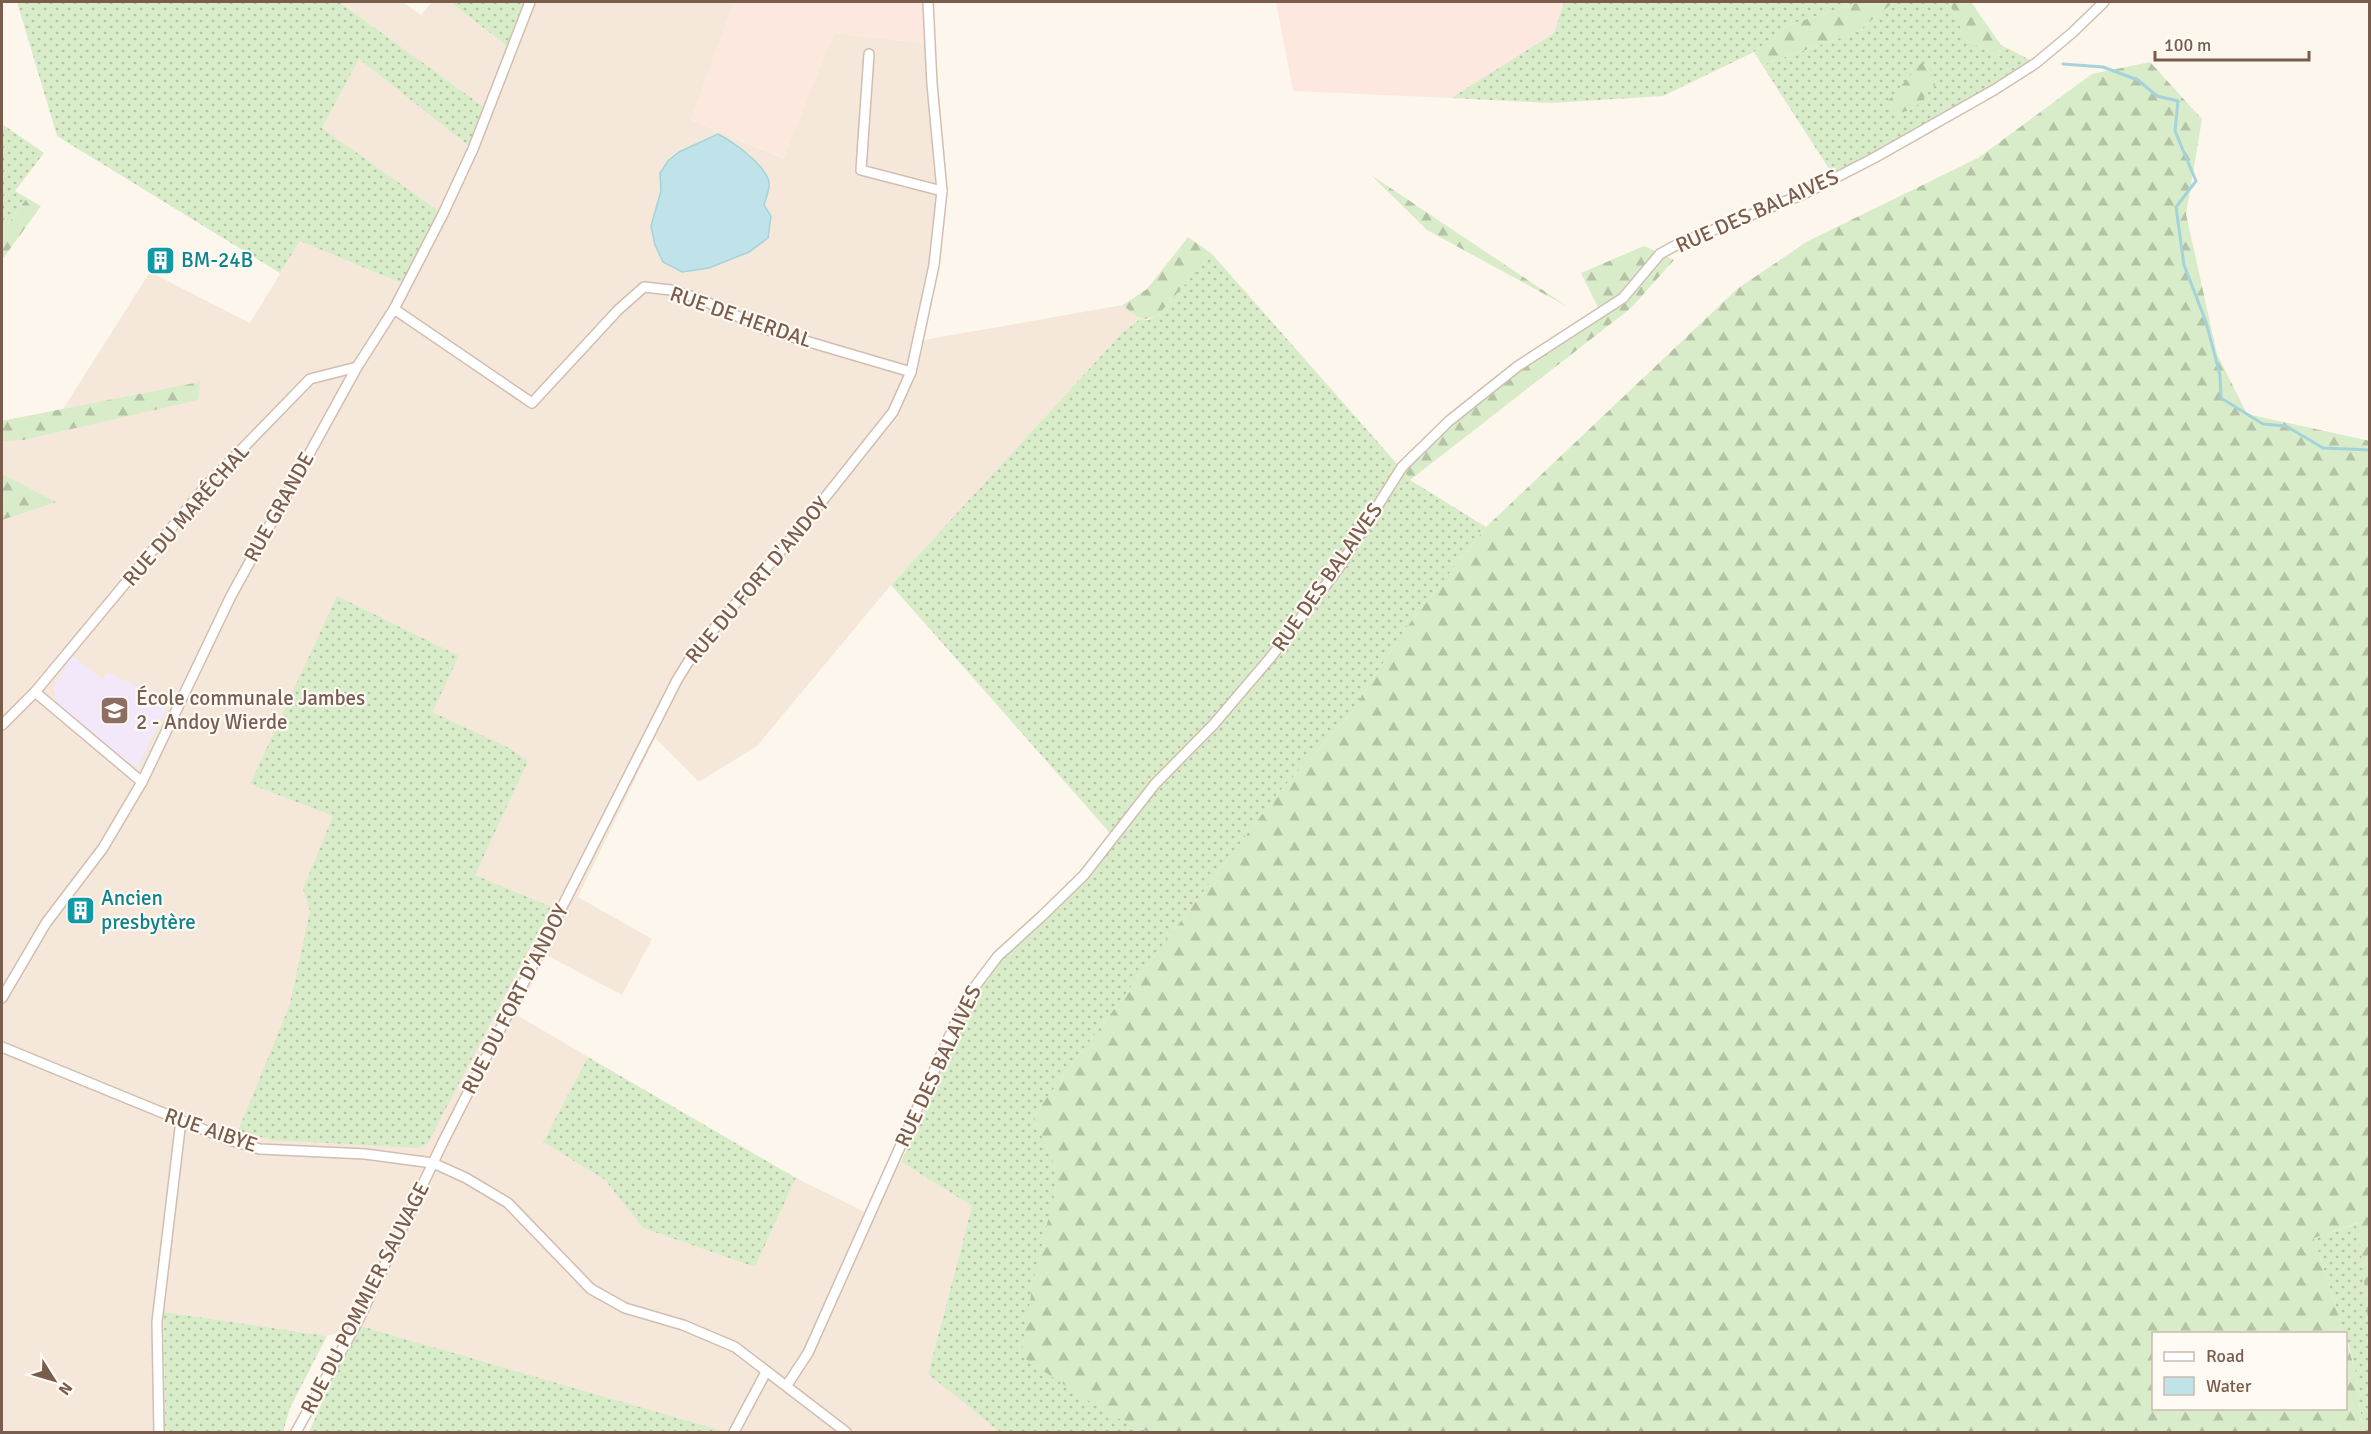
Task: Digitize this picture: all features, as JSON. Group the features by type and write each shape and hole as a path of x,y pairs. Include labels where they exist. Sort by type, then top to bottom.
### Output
{"street":[{"name":"RUE GRANDE","path":"2,998 46,923 103,848 142,782 231,596 357,367 394,309 443,214 473,149 530,2"},
{"name":"RUE DU FORT D'ANDOY","path":"433,1163 676,680 695,651 808,519 893,412 911,372 934,264 942,191 932,84 928,2"},
{"name":"RUE DES BALAIVES","path":"787,1385 808,1353 967,997 981,975 1084,875 1155,784 1214,724 1271,657 1338,569 1401,467 1449,422 1518,366 1623,298 1660,255 1678,244 1804,194 1874,158 1994,90 2036,63 2104,2"},
{"path":"869,54 861,170 942,191"},
{"name":"RUE DE HERDAL","path":"394,309 532,403 618,310 644,287 671,290 700,300 765,329 911,372"},
{"name":"RUE DU MARÉCHAL","path":"4,720 35,692 207,485 310,379 357,367"},
{"path":"35,692 142,782"},
{"name":"RUE AIBYE","path":"2,1047 229,1140 260,1149 364,1154 433,1163 466,1178 508,1203 591,1289 625,1308 683,1325 735,1347 846,1432"},
{"path":"159,1432 157,1322 181,1120"},
{"name":"RUE DU POMMIER SAUVAGE","path":"296,1432 358,1321 433,1163"},
{"path":"734,1432 766,1372"}],"shaded area":[{"path":"339,2 402,2 421,15 432,2 450,2 512,50 530,2 734,2 691,120 783,158 834,33 930,44 942,191 918,341 1123,305 1140,319 1122,333 891,585 757,746 699,782 655,738 578,897 652,939 622,995 546,955 517,1015 588,1057 543,1142 605,1180 643,1228 755,1267 796,1178 865,1212 891,1156 972,1206 928,1374 1000,1432 725,1432 361,1326 327,1336 164,1312 165,1430 179,1432 2,1432 2,421 63,409 150,272 250,323 300,241 406,285 443,214 322,128 359,59 473,148 488,110"},
{"path":"734,2 935,2 930,44 834,33 784,158 691,120"},
{"path":"1276,2 1564,2 1554,33 1451,98 1293,91"},
{"name":"École communale Jambes 2 - Andoy Wierde","path":"73,656 102,679 108,673 170,701 138,766 131,767 57,702 53,689"}],"green space":[{"path":"17,2 339,2 488,110 473,149 359,59 322,128 443,214 406,285 300,241 280,273 57,136"},
{"path":"450,2 530,2 512,50"},
{"path":"1564,2 1859,2 1786,26 1754,52 1663,96 1551,103 1451,98 1554,33"},
{"path":"1859,2 1894,2 1857,32 1762,65 1754,52 1786,26"},
{"path":"1894,2 1949,2 1966,40 1998,56 2001,45 2036,63 1835,178 1762,65 1857,32"},
{"path":"1949,2 1971,2 2001,45 1998,56 1966,40"},
{"path":"2150,62 2202,119 2186,214 2217,354 2247,414 2370,441 2369,1331 2358,1223 2314,1238 2344,1332 2152,1332 2152,1410 2347,1410 2347,1342 2355,1370 2363,1432 1148,1432 1107,1413 1021,1356 1034,1277 1059,1176 1033,1116 1279,792 1348,717 1406,628 1486,527 1737,289 1808,241 1978,158 2092,74"},
{"path":"1921,63 1930,68 1935,85 1914,109 1891,115 1888,101"},
{"path":"2,124 44,153 15,191 27,198 2,232"},
{"path":"1371,175 1568,307 1427,230"},
{"path":"27,198 41,206 2,260 2,232"},
{"path":"1188,237 1212,254 1158,315 1147,319 1135,316 1123,305 1147,289"},
{"path":"1644,246 1674,260 1631,308 1410,480 1402,467 1518,366 1601,313 1581,273"},
{"path":"1212,254 1398,465 1336,566 1269,654 1211,720 1152,780 1110,833 891,585 1122,333 1140,319 1148,320 1158,315"},
{"path":"200,382 198,400 23,440 2,441 2,421"},
{"path":"1402,467 1410,480 1486,527 1406,628 1348,717 1279,792 1033,1116 1059,1175 1107,1413 1148,1432 1000,1432 928,1374 972,1206 901,1162 972,998 1001,958 1086,877 1156,787 1265,669"},
{"path":"2,474 56,502 2,520"},
{"path":"337,596 459,656 432,712 509,748 528,761 475,875 551,907 428,1143 418,1148 272,1140 238,1131 290,1004 310,911 303,889 333,816 250,784"},
{"path":"588,1057 796,1178 755,1267 643,1228 605,1180 543,1142"},
{"path":"2359,1223 2369,1331 2369,1432 2363,1432 2355,1370 2347,1332 2344,1332 2314,1238"},
{"path":"164,1312 327,1336 290,1408 283,1432 165,1430"},
{"path":"361,1326 726,1432 309,1432 350,1339"}],"water":[{"path":"718,134 748,154 766,175 769,185 764,205 771,216 768,238 749,252 709,268 682,272 663,262 655,245 651,226 661,191 660,173 668,161 679,152"}],"waterway":[{"path":"2063,64 2103,67 2138,80 2157,96 2178,101 2175,131 2196,181 2176,207 2184,265 2206,322 2220,375 2221,398 2263,424 2286,426 2323,448 2370,450"}],"place":[{"name":"BM-24B","path":"160,260"},
{"name":"École communale Jambes 2 - Andoy Wierde","path":"115,710"},
{"name":"Ancien presbytère","path":"80,910"}]}
